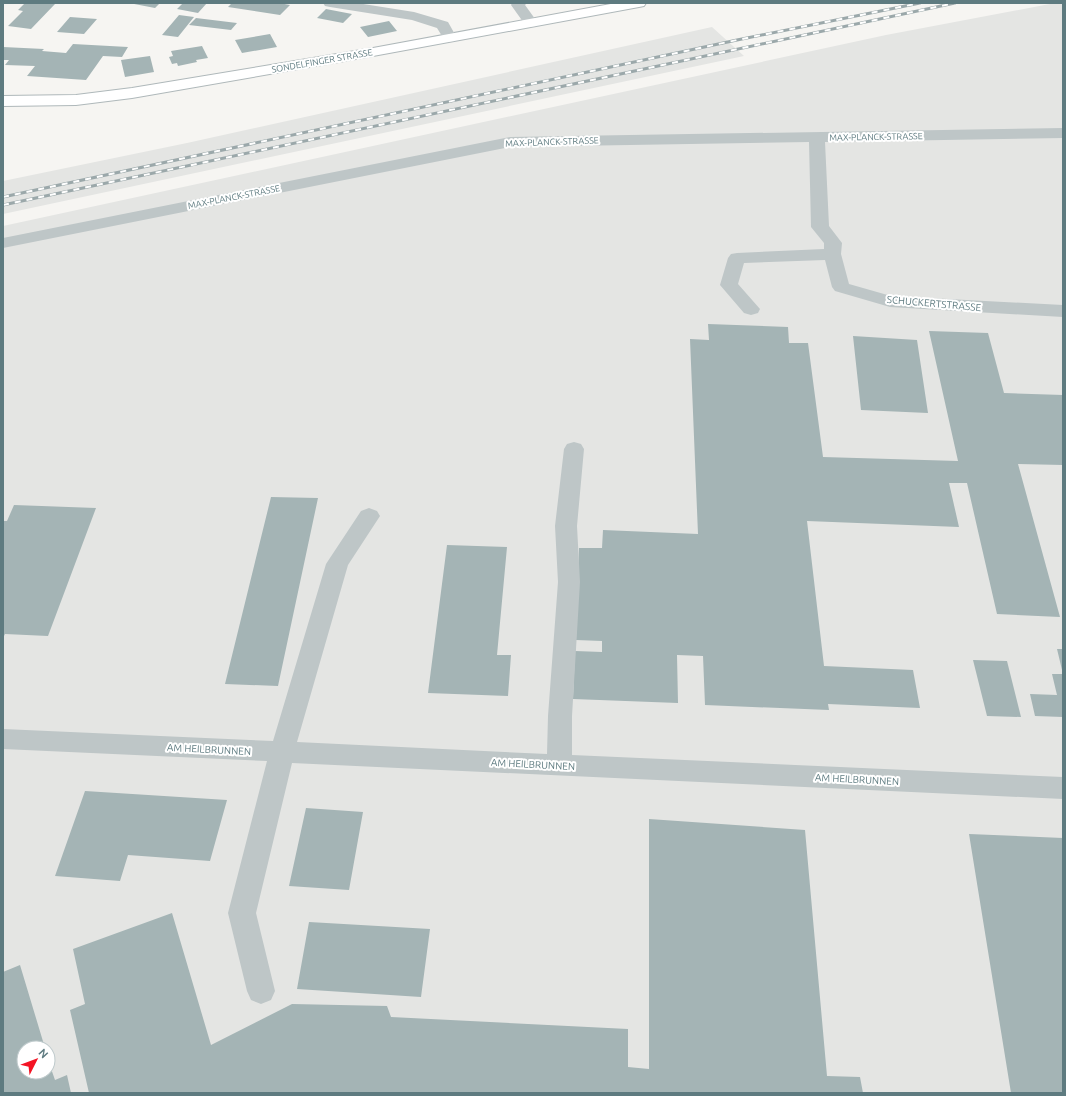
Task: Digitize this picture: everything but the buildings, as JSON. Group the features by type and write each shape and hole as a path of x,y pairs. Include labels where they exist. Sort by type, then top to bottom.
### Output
{"main road":[{"name":"SONDELFINGER STRASSE","path":"3,101 47,101 106,97 294,66 639,3"}],"street":[{"path":"330,3 384,7 444,25 450,38"},
{"path":"520,3 518,6 531,23"},
{"name":"MAX-PLANCK-STRASSE","path":"3,243 510,142 1063,133"},
{"name":"SCHUCKERTSTRASSE","path":"817,138 820,227 833,243 832,254 841,287 890,301 1063,311"},
{"path":"751,309 729,285 737,258 832,254"},
{"path":"559,765 560,716 569,582 566,526 574,449"},
{"path":"261,991 242,913 284,753 291,718 337,564 369,516"},
{"name":"AM HEILBRUNNEN","path":"3,739 1063,788"}],"shaded area":[{"path":"1055,3 1063,3 1063,1093 3,1093 3,226 886,35"},
{"path":"712,27 744,56 3,214 3,181 187,143"}],"railway":[{"path":"3,197 737,40 920,3"},
{"path":"3,205 955,3"}]}
